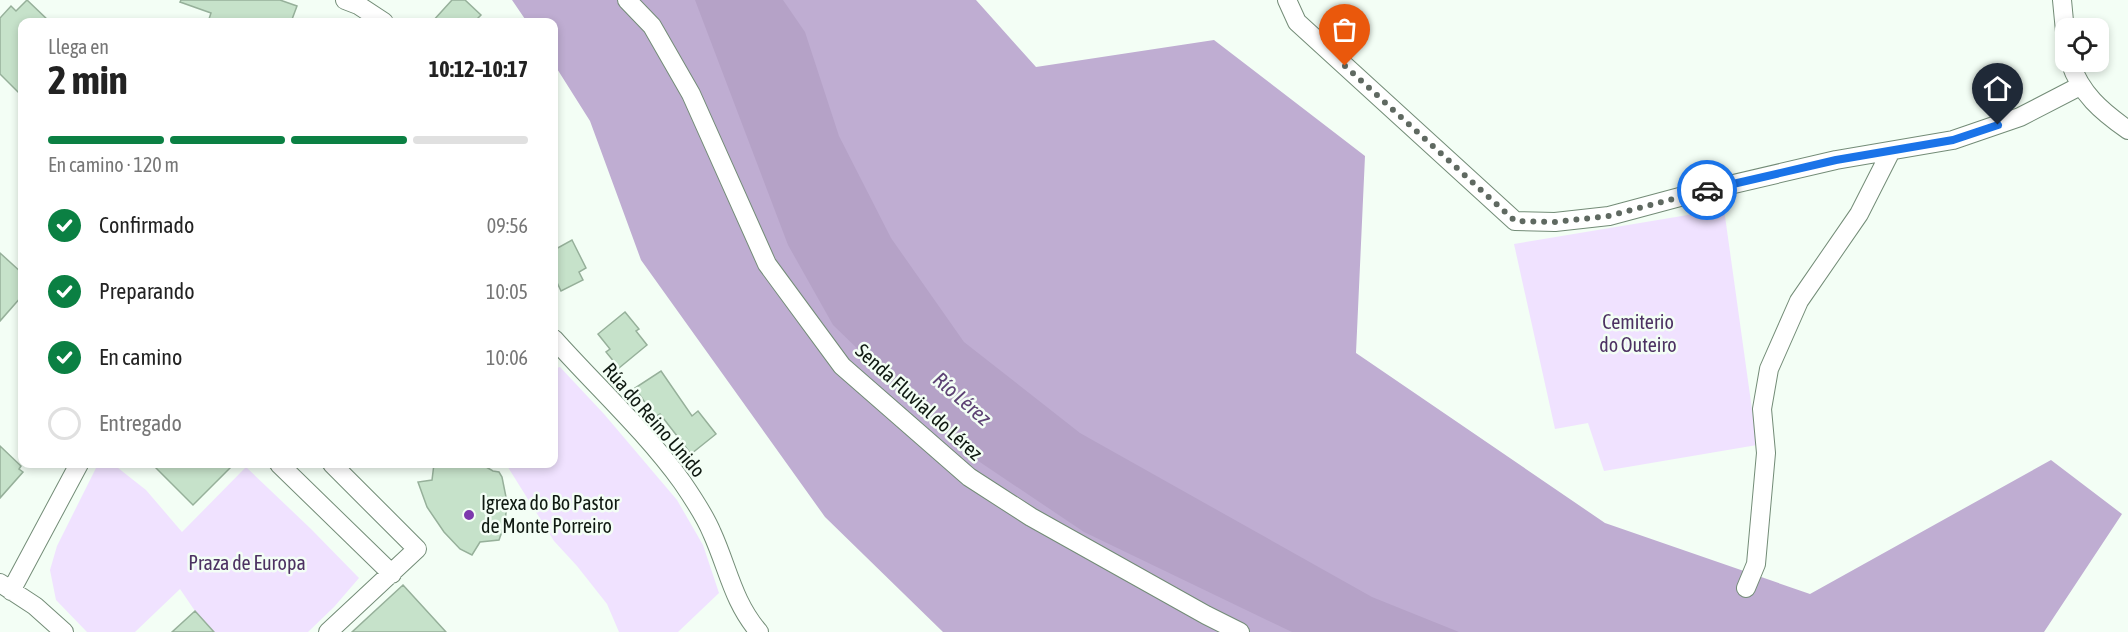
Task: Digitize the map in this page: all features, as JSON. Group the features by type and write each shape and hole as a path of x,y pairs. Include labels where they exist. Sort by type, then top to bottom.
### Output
{"street":[{"path":"345,0 358,5 378,18"},
{"name":"Senda Fluvial do Lérez","path":"627,0 652,26 690,94 767,264 842,366 969,477 1031,518 1240,632"},
{"path":"1287,0 1297,22 1515,221 1555,222 1609,216 1825,162 1953,140 2020,117 2080,86"},
{"path":"2062,0 2064,18"},
{"path":"2074,72 2080,86 2095,105 2128,130"},
{"path":"1746,588 1756,564 1766,453 1762,409 1768,369 1799,301 1859,214 1891,151"},
{"name":"Rúa do Reino Unido","path":"558,343 648,441 682,482 712,532 731,587 750,622 759,632"},
{"path":"64,632 35,606 5,587 77,468"},
{"path":"283,468 392,574"},
{"path":"328,632 417,549 336,468"}],"green space":[{"name":"Cemiterio do Outeiro","path":"1724,209 1757,445 1604,471 1588,423 1555,429 1514,244"},
{"path":"560,367 604,414 677,500 703,545 719,593 678,632 619,632 607,604 554,541 508,468 558,468 558,368"},
{"name":"Praza de Europa","path":"96,468 118,468 146,490 182,532 247,468 359,578 308,632 214,632 195,611 180,589 135,632 87,632 56,600 50,570 57,546"}],"shaded area":[{"path":"512,0 976,0 1036,67 1214,40 1365,156 1356,353 1605,523 1810,594 2051,460 2122,514 2044,632 943,632 825,517 641,260 590,121 558,70 558,18 524,18"}],"water":[{"name":"Río Lérez","path":"695,0 783,0 805,32 839,136 891,238 964,342 1080,433 1372,597 1459,632 1292,632 1084,532 962,450 833,325 788,245"}],"building":[{"path":"27,0 46,18 18,18 18,92 0,74 0,18 11,6 16,11"},
{"path":"181,0 280,0 297,6 292,18 209,18 211,13 180,2"},
{"path":"452,0 465,0 481,15 478,18 436,18"},
{"path":"572,240 586,268 579,272 583,280 561,291 558,285 558,248"},
{"path":"0,253 18,269 18,301 0,321"},
{"path":"625,312 639,329 636,331 647,345 619,368 606,352 610,349 598,334"},
{"path":"661,371 692,416 698,411 716,434 691,454 660,414 655,417 635,388"},
{"path":"0,446 18,463 18,468 23,472 0,498"},
{"path":"156,468 230,468 193,505"},
{"name":"Igrexa do Bo Pastor de Monte Porreiro","path":"434,468 488,468 499,472 507,502 505,523 499,540 480,542 472,555 460,549 444,532 427,507 418,482 432,480"},
{"path":"403,585 446,632 352,632"},
{"path":"195,611 214,632 172,632"}],"way so far":[{"path":"1345,66 1515,221 1555,222 1609,216 1707,190"}],"place":[{"name":"Igrexa do Bo Pastor de Monte Porreiro","path":"469,515"}],"route":[{"path":"1707,190 1836,160 1953,140 1998,125"}]}
